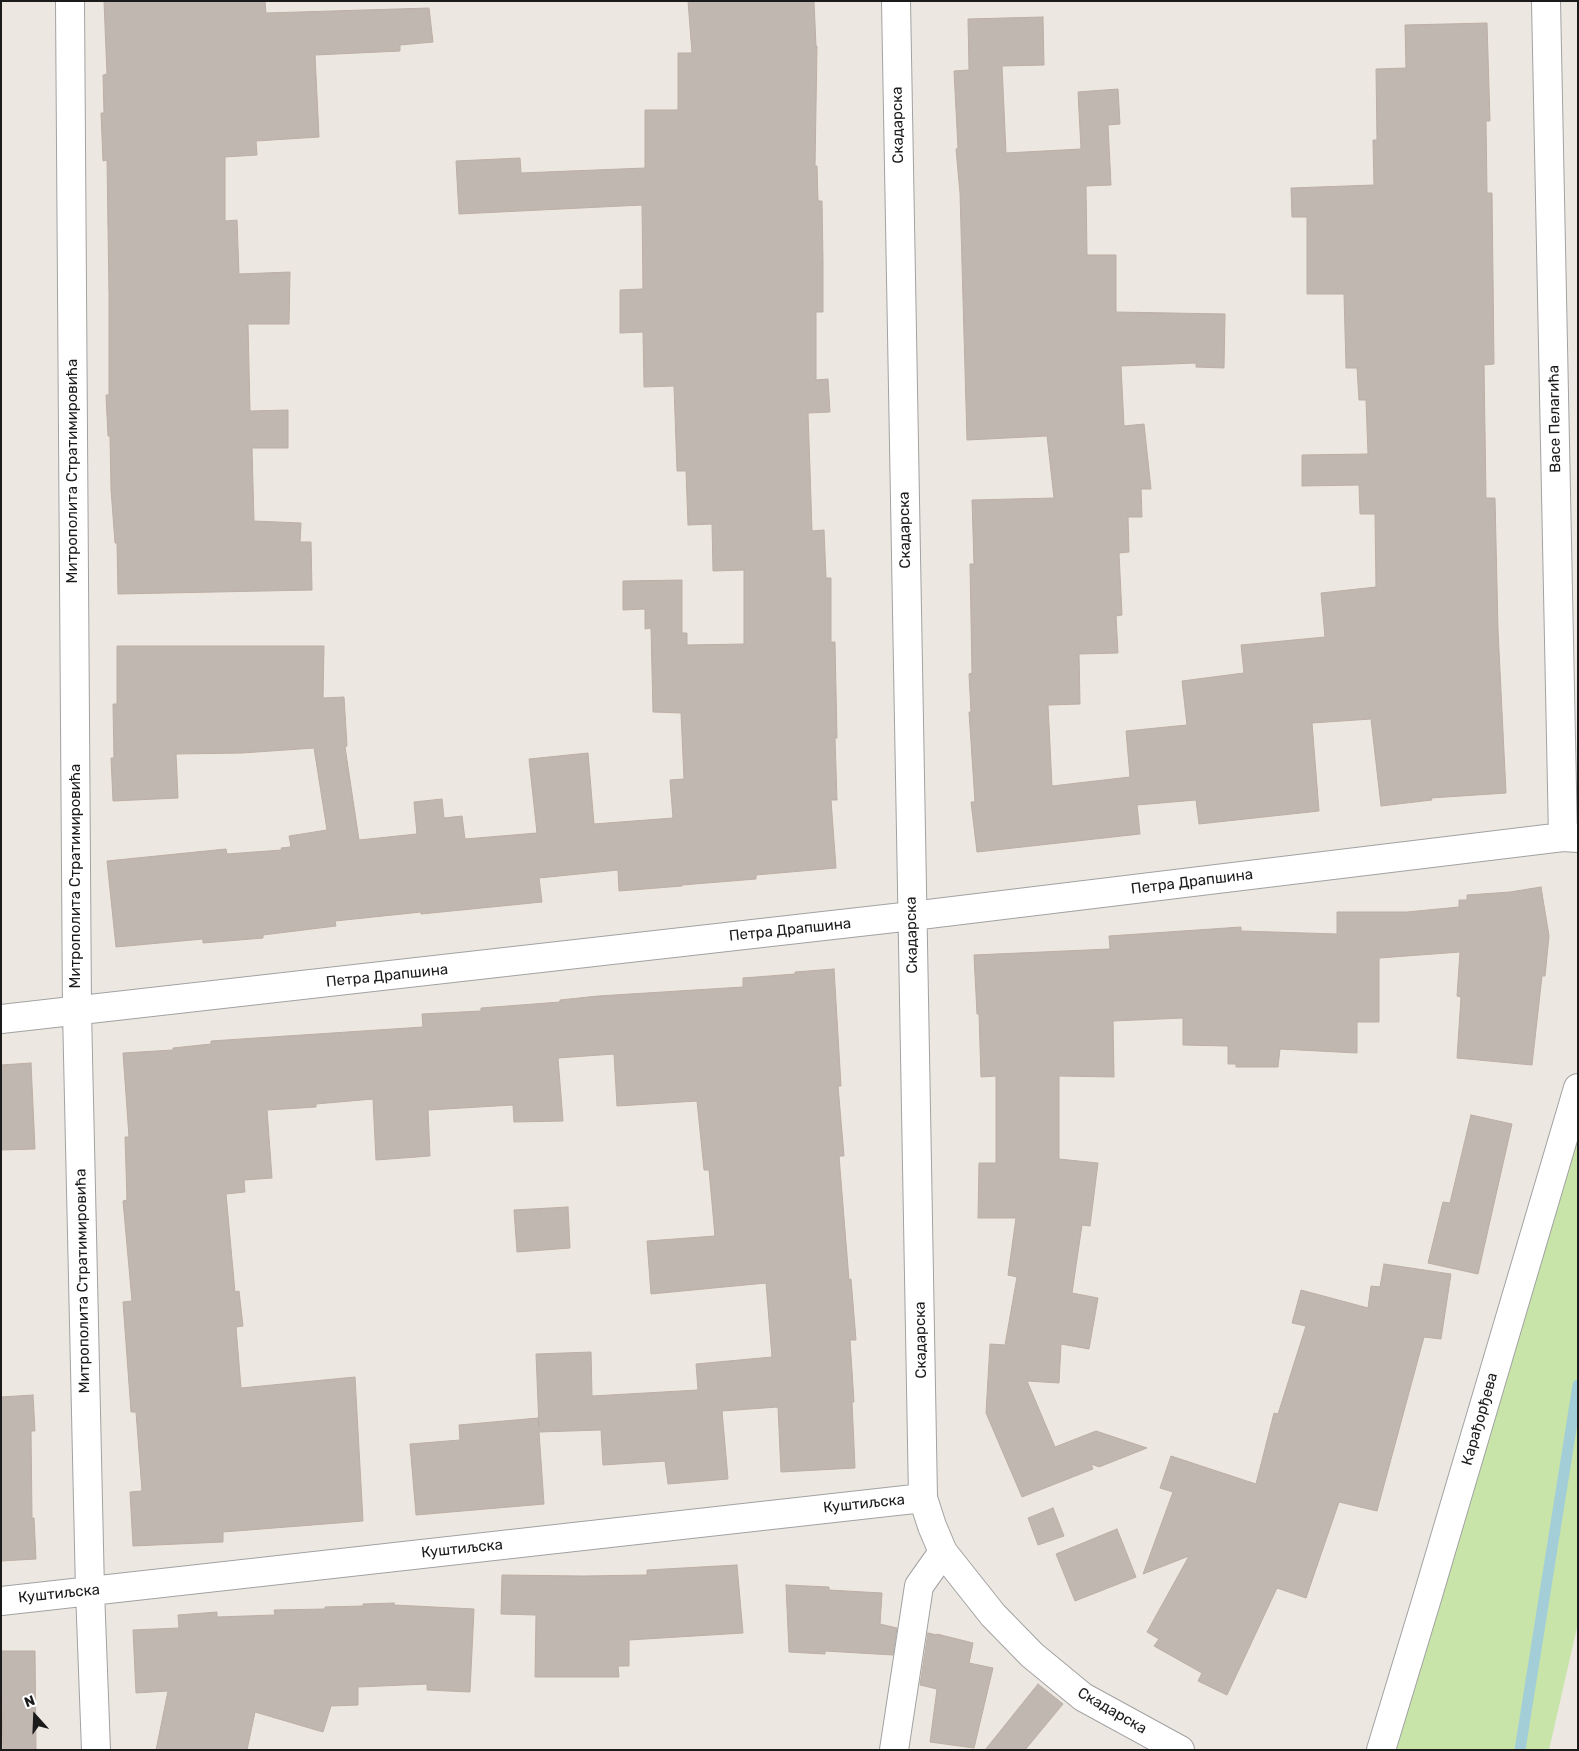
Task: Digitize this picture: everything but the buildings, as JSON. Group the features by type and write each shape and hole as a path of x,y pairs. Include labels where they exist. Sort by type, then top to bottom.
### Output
{"street":[{"name":"Митрополита Стратимировића","path":"70,1 77,1011 90,1591 96,1750"},
{"name":"Скадарска","path":"896,1 923,1498 943,1552 993,1615 1032,1655 1083,1697 1180,1750"},
{"name":"Васе Пелагића","path":"1546,1 1571,837"},
{"name":"Петра Драпшина","path":"1,1019 912,916 1571,837"},
{"name":"Карађорђева","path":"1381,1750 1578,1088"},
{"name":"Куштиљска","path":"1,1601 923,1498"},
{"path":"894,1750 919,1586 943,1552"}],"green space":[{"path":"1578,1082 1578,1623 1549,1750 1378,1750"}],"waterway":[{"path":"1520,1750 1578,1385"}]}
